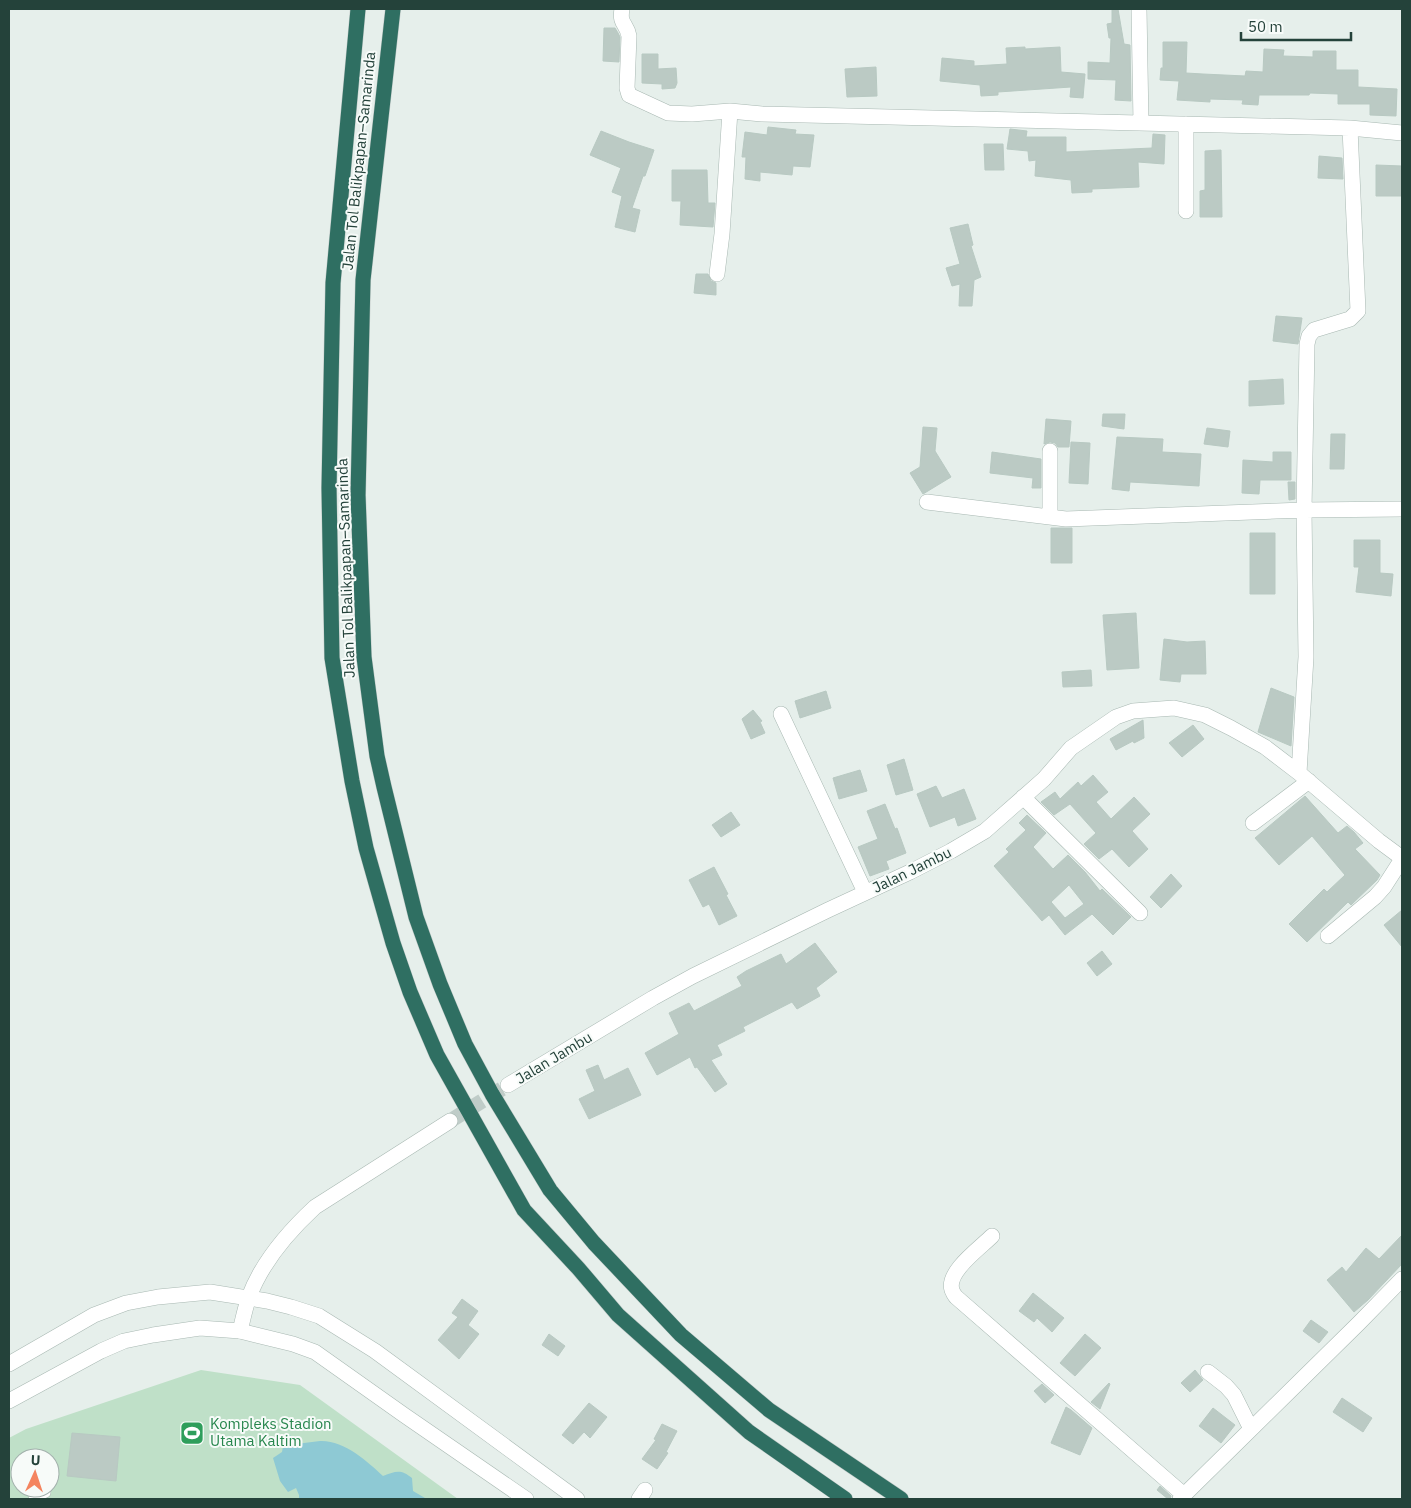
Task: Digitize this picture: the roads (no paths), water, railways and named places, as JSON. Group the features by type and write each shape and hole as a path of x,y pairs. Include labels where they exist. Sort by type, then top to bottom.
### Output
{"highway":[{"name":"Jalan Tol Balikpapan–Samarinda","path":"358,9 333,283 329,488 332,658 356,801 366,848 392,944 436,1055 524,1210 578,1268 618,1315 749,1432 845,1499"},
{"name":"Jalan Tol Balikpapan–Samarinda","path":"393,9 363,280 358,495 364,657 384,787 416,917 440,984 465,1044 492,1094 550,1190 582,1228 681,1335 769,1410 901,1499"}],"street":[{"path":"622,9 621,20 630,36 627,88 631,97 668,113 692,114 730,110 762,114 1350,128 1402,133"},
{"path":"1139,9 1141,123"},
{"path":"718,274 730,110"},
{"path":"1186,124 1186,211"},
{"path":"1253,823 1304,777 1306,657 1304,510 1308,344 1309,336 1314,330 1350,319 1358,311 1350,128"},
{"path":"1050,451 1050,516"},
{"path":"927,502 1066,519 1304,510 1402,509"},
{"name":"Jalan Jambu","path":"508,1085 693,976 951,851 996,822 1044,779 1071,748 1116,717 1133,711 1174,708 1205,715 1231,728 1265,747 1402,859"},
{"path":"781,714 865,892"},
{"path":"1023,797 1140,913"},
{"path":"1328,936 1375,897 1384,887 1402,859"},
{"path":"240,1330 249,1298 257,1280 270,1258 297,1223 315,1207 450,1121"},
{"path":"992,1236 956,1270 951,1280 952,1290 956,1297 1182,1497 1402,1279"},
{"path":"9,1364 94,1315 126,1303 158,1297 210,1292 291,1307 319,1316 368,1346 420,1382 577,1499"},
{"path":"9,1401 124,1341 200,1328 240,1330 315,1352 404,1416 526,1499"},
{"path":"1208,1372 1234,1394 1251,1429"}],"water":[{"path":"290,1435 296,1444 320,1441 338,1444 354,1452 383,1476 395,1472 405,1473 412,1478 413,1491 425,1498 299,1499 296,1488 288,1492 280,1481 273,1458 282,1452 284,1441"}],"tunnel":[{"path":"450,1121 508,1085"}],"place":[{"name":"Kompleks Stadion Utama Kaltim","path":"192,1433"}]}
